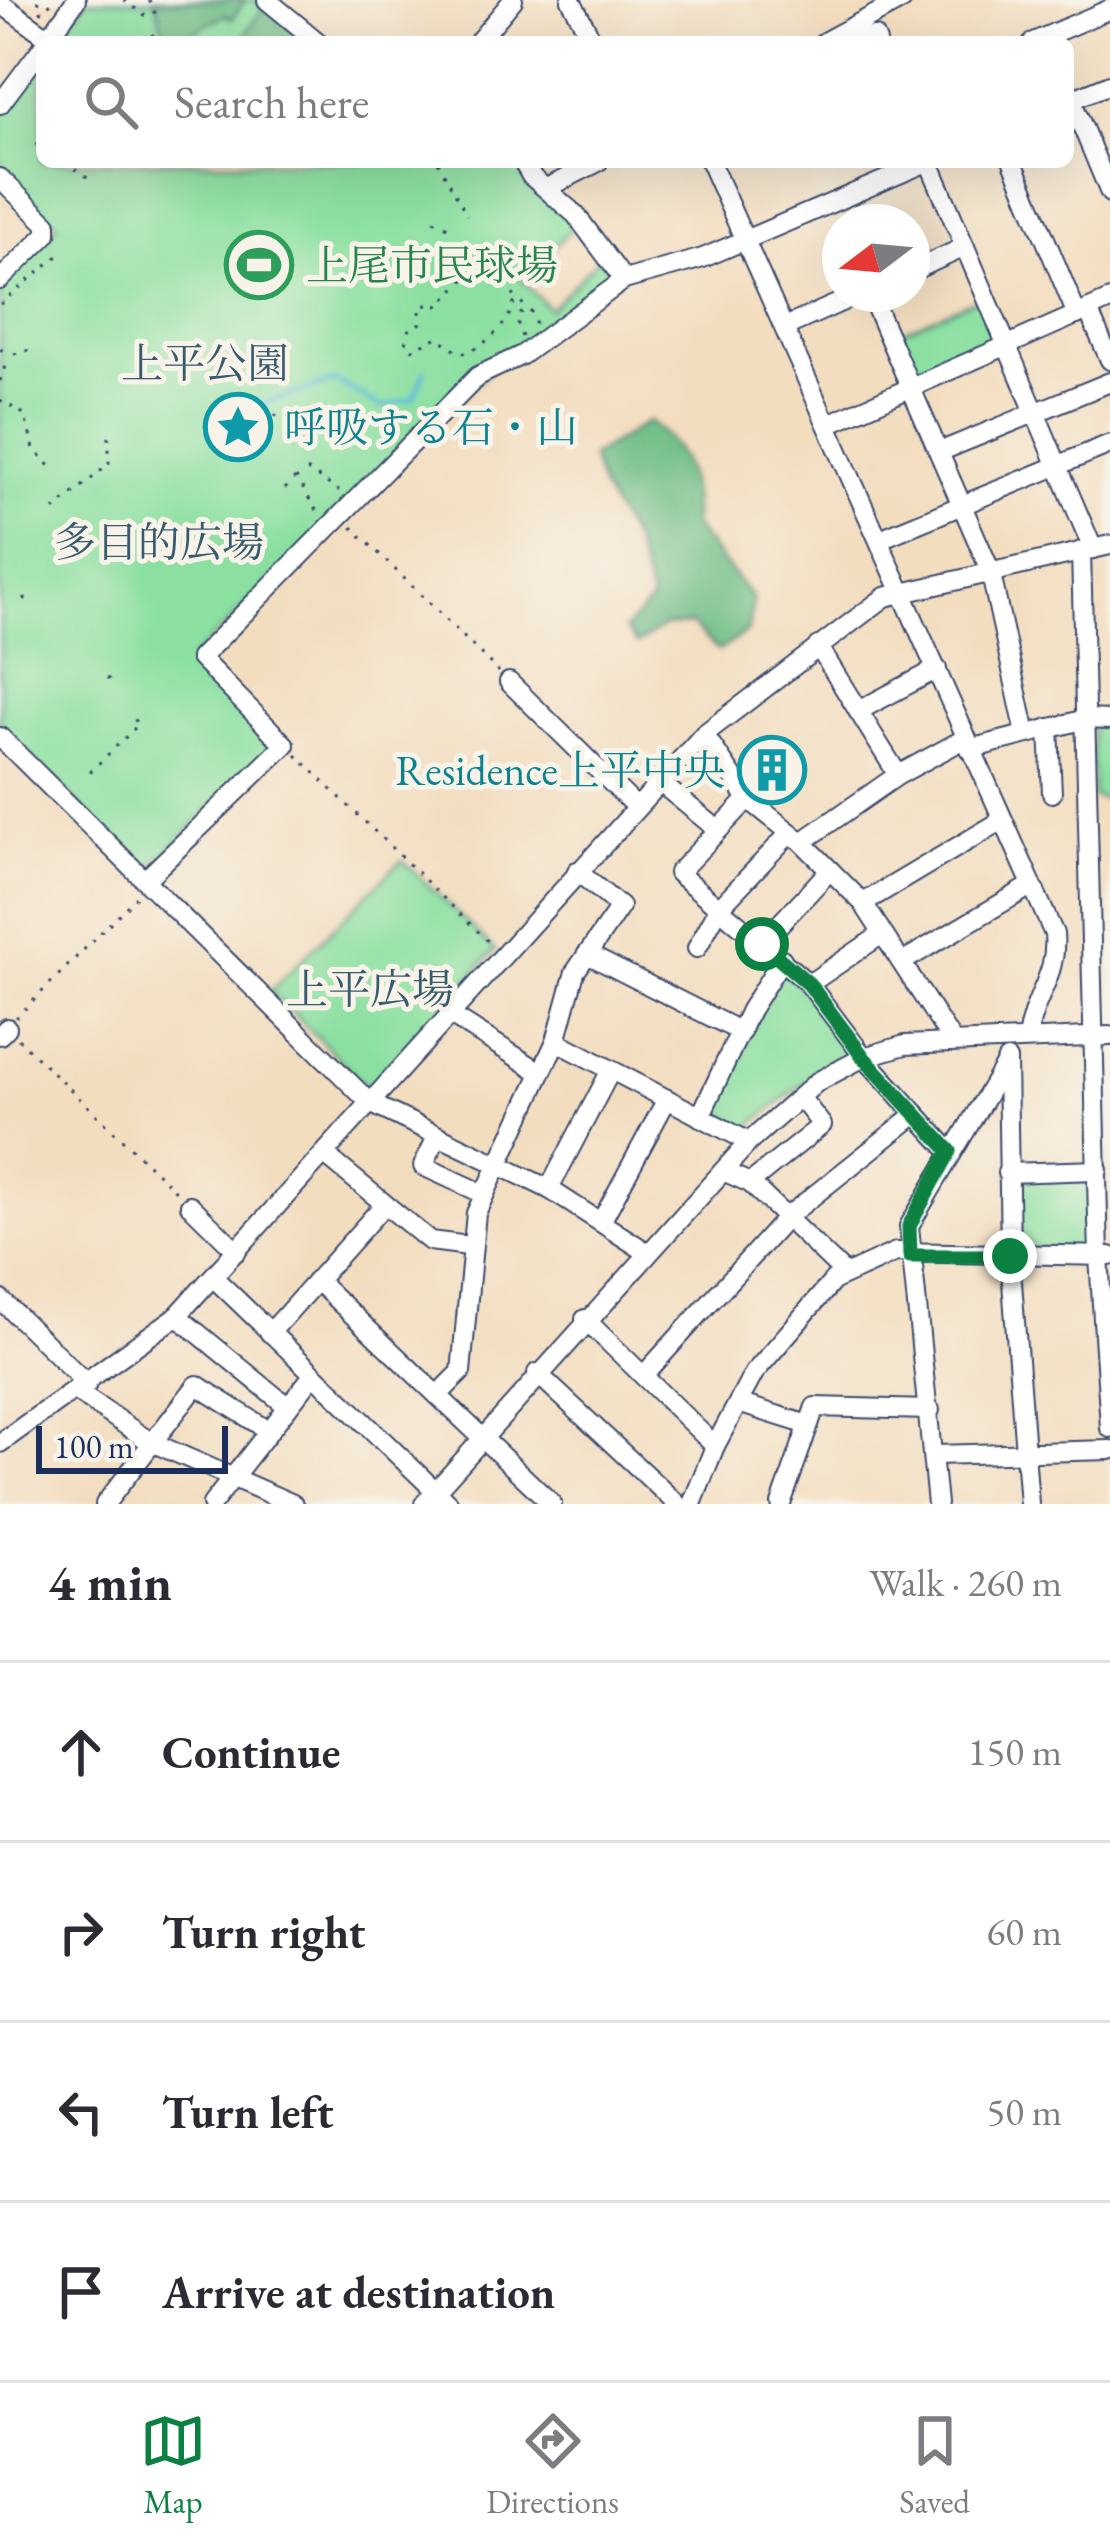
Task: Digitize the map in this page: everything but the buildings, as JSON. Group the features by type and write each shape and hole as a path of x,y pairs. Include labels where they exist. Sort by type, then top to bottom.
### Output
{"street":[{"path":"51,36 76,0"},
{"path":"267,0 312,36"},
{"path":"483,36 513,0"},
{"path":"571,0 590,36"},
{"path":"834,36 902,0"},
{"path":"0,3 38,36"},
{"path":"1047,36 1110,9"},
{"path":"0,104 36,56"},
{"path":"1074,98 1110,84"},
{"path":"1074,109 1110,193"},
{"path":"526,168 549,188 624,280"},
{"path":"549,188 587,168"},
{"path":"713,168 903,590 1029,887 1054,934 1057,963 1006,1061 909,1226 937,1504"},
{"path":"147,882 285,745 200,658 478,376 522,355 624,280 746,241 914,168"},
{"path":"931,168 1095,548 1086,718 1102,1036 1097,1170 1105,1257 1110,1428"},
{"path":"1015,168 1082,312 1110,360"},
{"path":"0,178 47,224 46,234 0,280"},
{"path":"930,263 965,248"},
{"path":"828,424 1110,300"},
{"path":"784,327 822,310"},
{"path":"878,312 990,570 1026,734"},
{"path":"939,452 1110,382"},
{"path":"880,539 1110,444"},
{"path":"0,1443 177,1316 634,805 704,734 869,605 903,590 1095,548"},
{"path":"818,646 898,775"},
{"path":"858,711 937,669"},
{"path":"509,682 634,805"},
{"path":"697,948 719,908 796,837 898,775 968,743 1086,718 1110,720"},
{"path":"1048,728 1052,793"},
{"path":"704,734 748,799 796,837 862,903 952,1041"},
{"path":"0,737 370,1103 549,1190 648,1253"},
{"path":"657,780 718,830"},
{"path":"748,799 678,873 809,984 864,1058 950,1151"},
{"path":"1088,804 1110,804"},
{"path":"862,903 1001,821"},
{"path":"762,944 830,870"},
{"path":"439,1394 460,1372 469,1246 484,1194 556,1041 575,972 620,907 577,871"},
{"path":"902,962 1029,887"},
{"path":"809,984 882,934"},
{"path":"587,954 741,1032"},
{"path":"700,1117 782,959"},
{"path":"449,1014 540,1072"},
{"path":"213,1277 436,1499 585,1319 749,1142 800,1097 864,1058 905,1045 1102,1036"},
{"path":"556,1041 749,1142"},
{"path":"1006,1061 1010,1256 1028,1504"},
{"path":"549,1190 611,1070"},
{"path":"750,1183 822,1125 800,1097"},
{"path":"601,1222 667,1099"},
{"path":"644,1375 788,1216 916,1114"},
{"path":"437,1137 423,1166 484,1194"},
{"path":"324,1154 430,1241 469,1246"},
{"path":"1007,1173 1097,1170"},
{"path":"723,1171 750,1183 845,1274"},
{"path":"190,1205 237,1251"},
{"path":"270,1333 383,1207"},
{"path":"692,1504 715,1446 754,1373 845,1274 881,1255 1105,1257"},
{"path":"316,1280 552,1504"},
{"path":"0,1299 82,1388 149,1441 290,1503"},
{"path":"177,1316 288,1407"},
{"path":"585,1319 715,1446"},
{"path":"537,1373 677,1504"},
{"path":"212,1504 313,1375"},
{"path":"105,1504 196,1385 269,1431"},
{"path":"738,1403 808,1425"},
{"path":"789,1501 815,1407 930,1410"},
{"path":"935,1455 1110,1450"}],"path":[{"path":"40,0 37,8 42,12 54,0"},
{"path":"124,0 146,16"},
{"path":"136,8 137,0"},
{"path":"149,0 159,22"},
{"path":"151,36 156,33"},
{"path":"74,168 92,180"},
{"path":"441,168 467,215"},
{"path":"434,220 452,230"},
{"path":"0,304 59,255"},
{"path":"425,305 438,306 472,272"},
{"path":"420,311 421,323 408,331 406,345 412,350 438,337 460,354 482,347 514,308 515,297"},
{"path":"523,338 517,325 525,307"},
{"path":"14,354 37,348"},
{"path":"0,381 8,360"},
{"path":"0,400 24,414 34,449 55,471"},
{"path":"252,415 267,411 286,420"},
{"path":"54,511 109,464 109,429"},
{"path":"285,489 296,476 316,504 318,523"},
{"path":"340,515 509,682"},
{"path":"24,600 32,593"},
{"path":"107,680 114,674"},
{"path":"90,772 139,724 133,718"},
{"path":"285,745 501,955"},
{"path":"147,882 3,1032 190,1205"}],"green space":[{"path":"87,0 255,0 301,36 60,36"},
{"path":"155,0 245,0 232,19 225,15 186,36 170,36 162,27"},
{"path":"264,7 301,36 247,36"},
{"name":"上平公園","path":"36,67 36,168 523,168 577,223 521,280 550,309 600,257 613,274 612,281 500,360 192,658 272,739 274,747 151,867 142,868 0,726 0,286 58,225 0,168 0,114"},
{"path":"981,297 997,342 911,374 895,334"},
{"path":"649,421 672,443 685,467 693,526 753,599 748,631 718,651 691,624 664,626 637,644 625,629 652,601 632,539 602,490 591,457"},
{"path":"1110,724 1110,801 1093,797 1092,727"},
{"name":"上平広場","path":"402,860 495,950 374,1085 366,1085 270,991"},
{"path":"787,969 852,1048 747,1129 712,1107 780,971"},
{"path":"1088,1173 1092,1249 1024,1250 1018,1243 1016,1180"}],"waterway":[{"path":"259,405 335,381 382,407 414,398 425,370"}],"place":[{"name":"上尾市民球場","path":"259,265"},
{"name":"呼吸する石・山","path":"238,427"},
{"name":"Residence上平中央","path":"772,770"}],"route":[{"path":"762,944 809,984 864,1058 950,1151 909,1226 910,1256 1010,1256"}],"park label":[{"name":"多目的広場","path":"159,542"}]}
